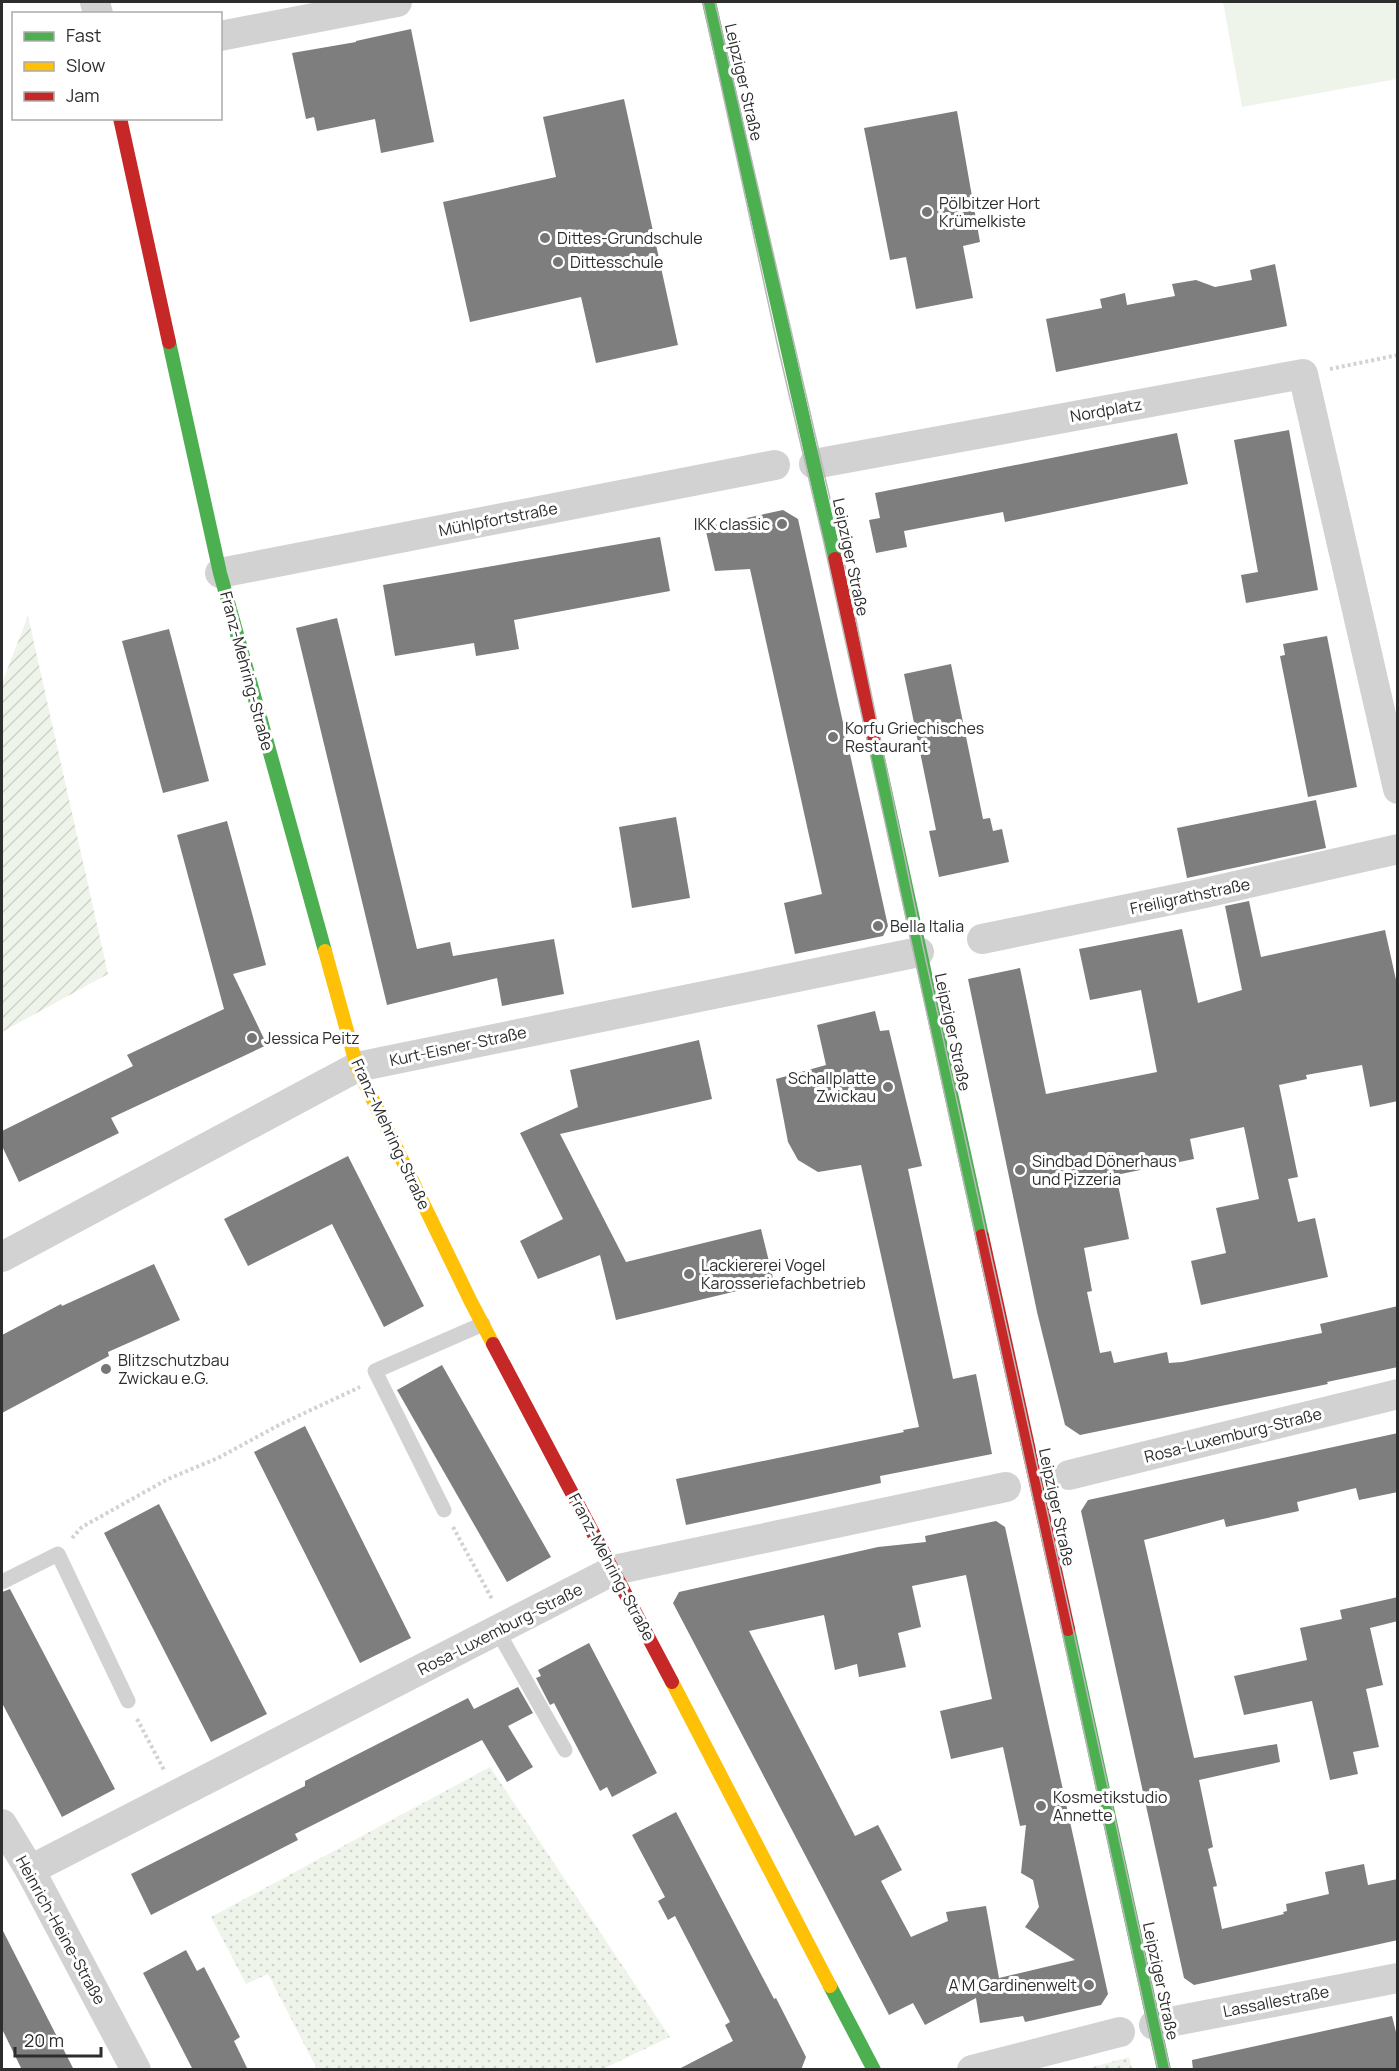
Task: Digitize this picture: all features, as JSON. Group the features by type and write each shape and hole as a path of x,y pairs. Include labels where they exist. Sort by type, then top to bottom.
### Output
{"street":[{"path":"222,36 397,2"},
{"name":"Leipziger Straße","path":"709,2 814,464 1164,2070"},
{"name":"Franz-Mehring-Straße","path":"120,120 220,573 357,1067 483,1324 614,1570 874,2070"},
{"path":"1303,374 1398,789"},
{"name":"Nordplatz","path":"814,464 1303,374"},
{"name":"Mühlpfortstraße","path":"220,573 775,465"},
{"name":"Freiligrathstraße","path":"982,939 1205,894 1398,849"},
{"name":"Kurt-Eisner-Straße","path":"2,1257 357,1067 919,952"},
{"name":"Rosa-Luxemburg-Straße","path":"1070,1475 1398,1394"},
{"name":"Rosa-Luxemburg-Straße","path":"30,1870 614,1570 1006,1487"},
{"name":"Heinrich-Heine-Straße","path":"2,1824 30,1870 136,2070"},
{"name":"Lassallestraße","path":"1154,2025 1398,1978"},
{"path":"972,2070 1120,2032"}],"lane":[{"path":"444,1510 375,1371 483,1324"},
{"path":"2,1582 58,1554 128,1701"},
{"path":"502,1628 565,1749"}],"path":[{"path":"1303,374 1398,355"},
{"path":"58,1554 82,1527 91,1521 168,1479 218,1458 279,1425 362,1386 375,1371"},
{"path":"444,1510 502,1628"},
{"path":"128,1701 177,1795"}],"shaded area":[{"path":"1223,2 1397,2 1397,79 1242,107"},
{"path":"28,616 108,974 2,1032 2,683"},
{"path":"490,1767 670,2037 603,2069 317,2069 268,1974 246,1984 211,1917"},
{"path":"1129,2057 1132,2069 1086,2069"}],"building":[{"path":"411,29 434,142 381,153 375,119 317,131 314,117 306,119 292,53 356,42"},
{"name":"Dittes-Grundschule","path":"624,99 678,345 596,363 581,297 470,322 443,202 556,177 543,117"},
{"name":"Pölbitzer Hort Krümelkiste","path":"957,111 980,242 963,246 973,298 916,309 906,257 890,260 864,128"},
{"path":"1275,264 1287,326 1056,372 1046,319 1102,308 1100,299 1125,293 1127,305 1175,296 1172,284 1196,280 1215,287 1252,280 1250,270"},
{"path":"1289,430 1318,590 1246,603 1241,575 1258,572 1234,440"},
{"path":"1177,433 1188,484 1005,522 1003,512 904,531 907,547 876,553 869,520 880,518 875,493"},
{"path":"783,510 798,519 888,926 883,936 795,954 784,903 822,894 750,569 715,571 705,527"},
{"path":"660,537 670,591 514,620 519,649 476,656 474,643 395,656 383,585"},
{"path":"337,618 417,949 450,942 453,956 554,939 564,994 502,1006 497,978 387,1005 296,628"},
{"path":"169,629 209,781 163,793 122,641"},
{"path":"1327,636 1357,787 1308,797 1280,656 1285,655 1283,644"},
{"path":"951,664 983,819 990,818 993,831 1002,829 1009,862 939,877 929,831 936,830 904,674"},
{"path":"1316,800 1326,848 1187,878 1177,828"},
{"path":"676,817 690,898 632,908 619,827"},
{"path":"227,821 266,965 233,974 267,1045 111,1118 119,1133 19,1182 2,1146 2,1131 133,1066 127,1055 224,1009 177,835"},
{"path":"1249,901 1261,957 1385,930 1398,989 1398,1101 1370,1107 1362,1065 1306,1075 1307,1079 1279,1085 1298,1177 1288,1179 1298,1222 1315,1218 1328,1277 1201,1305 1191,1261 1226,1253 1216,1208 1259,1199 1244,1127 1190,1139 1194,1159 1116,1175 1129,1239 1084,1248 1092,1291 1087,1292 1100,1353 1111,1351 1114,1363 1167,1352 1169,1363 1182,1362 1322,1333 1320,1324 1398,1306 1398,1367 1327,1382 1328,1384 1080,1435 1065,1425 1037,1312 968,979 1020,968 1046,1094 1157,1072 1141,990 1090,1000 1079,949 1182,929 1198,1003 1242,990 1225,906"},
{"path":"875,1011 880,1031 889,1030 922,1166 908,1169 953,1379 976,1374 992,1454 880,1476 881,1483 686,1525 676,1479 919,1427 861,1165 818,1172 798,1160 788,1142 776,1079 826,1065 817,1025"},
{"path":"699,1040 712,1099 560,1134 626,1262 761,1229 774,1282 616,1320 600,1255 538,1279 520,1241 563,1219 520,1133 578,1107 570,1070"},
{"path":"348,1156 424,1306 384,1327 332,1224 248,1266 224,1219"},
{"path":"154,1264 180,1320 108,1352 109,1356 2,1413 2,1335 61,1304 62,1306"},
{"path":"442,1365 551,1557 507,1582 397,1390"},
{"path":"305,1426 411,1638 360,1663 254,1452"},
{"path":"1398,1433 1398,1492 1359,1500 1356,1488 1297,1502 1299,1511 1226,1527 1224,1519 1144,1540 1194,1758 1277,1744 1280,1762 1199,1780 1213,1847 1208,1849 1217,1886 1213,1887 1222,1929 1284,1914 1283,1912 1287,1911 1286,1904 1329,1894 1325,1872 1364,1864 1368,1885 1398,1879 1398,1940 1194,1985 1184,1978 1081,1511 1088,1500"},
{"path":"159,1504 267,1714 211,1742 104,1533"},
{"path":"996,1521 1005,1527 1108,1994 1101,2005 1025,2022 1023,2016 980,2023 976,1998 925,2025 913,2003 889,2015 673,1603 679,1592 878,1547 926,1542 925,1536","holes":["966,1575 992,1699 940,1711 951,1759 1003,1747 1020,1826 1026,1825 1021,1873 1033,1880 1039,1907 1025,1927 1075,1960 999,1978 986,1906 946,1912 948,1921 911,1937 881,1881 902,1870 878,1825 855,1836 749,1631 824,1615 835,1670 857,1664 859,1677 906,1667 898,1633 921,1627 912,1586"]},
{"path":"10,1589 115,1789 62,1817 2,1703 2,1592"},
{"path":"1398,1597 1398,1621 1370,1628 1383,1685 1366,1689 1379,1747 1353,1752 1358,1774 1330,1780 1312,1701 1244,1715 1234,1676 1307,1660 1300,1628 1342,1619 1340,1610"},
{"path":"589,1643 657,1773 612,1797 607,1787 600,1791 554,1703 550,1705 536,1678 541,1676 538,1670"},
{"path":"518,1687 533,1713 508,1726 533,1767 507,1782 482,1740 295,1834 298,1840 151,1915 131,1874 305,1786 305,1781 468,1698 474,1709"},
{"path":"676,1812 806,2057 801,2070 677,2070 733,2041 725,2025 730,2022 675,1916 668,1920 658,1901 665,1897 632,1835"},
{"path":"2,1929 74,2070 22,2070 2,2029"},
{"path":"186,1950 197,1971 204,1967 240,2037 234,2041 248,2070 193,2070 143,1973"},
{"path":"1392,2016 1398,2040 1398,2070 1193,2070 1192,2060"}],"tram line":[{"path":"703,2 777,343 824,543 1158,2070"},
{"path":"715,2 840,542 924,951 1170,2070"}],"traffic: fast":[{"path":"709,2 835,559"},
{"path":"169,342 220,573 325,951"},
{"path":"874,740 982,1236"},
{"path":"1068,1629 1164,2070"},
{"path":"830,1986 874,2070"}],"traffic: slow":[{"path":"325,951 357,1067 493,1344"},
{"path":"672,1682 830,1986"}],"traffic: jam":[{"path":"120,120 169,342"},
{"path":"835,559 874,740"},
{"path":"982,1236 1068,1629"},
{"path":"493,1344 672,1682"}],"place":[{"name":"Pölbitzer Hort Krümelkiste","path":"927,212"},
{"name":"Dittes-Grundschule","path":"545,238"},
{"name":"Dittesschule","path":"558,262"},
{"name":"IKK classic","path":"782,524"},
{"name":"Korfu Griechisches Restaurant","path":"833,737"},
{"name":"Bella Italia","path":"878,926"},
{"name":"Jessica Peitz","path":"252,1038"},
{"name":"Schallplatte Zwickau","path":"888,1087"},
{"name":"Sindbad Dönerhaus und Pizzeria","path":"1020,1170"},
{"name":"Lackiererei Vogel Karosseriefachbetrieb","path":"689,1274"},
{"name":"Blitzschutzbau Zwickau e.G.","path":"106,1369"},
{"name":"Kosmetikstudio Annette","path":"1041,1806"},
{"name":"A M Gardinenwelt","path":"1089,1985"}]}
